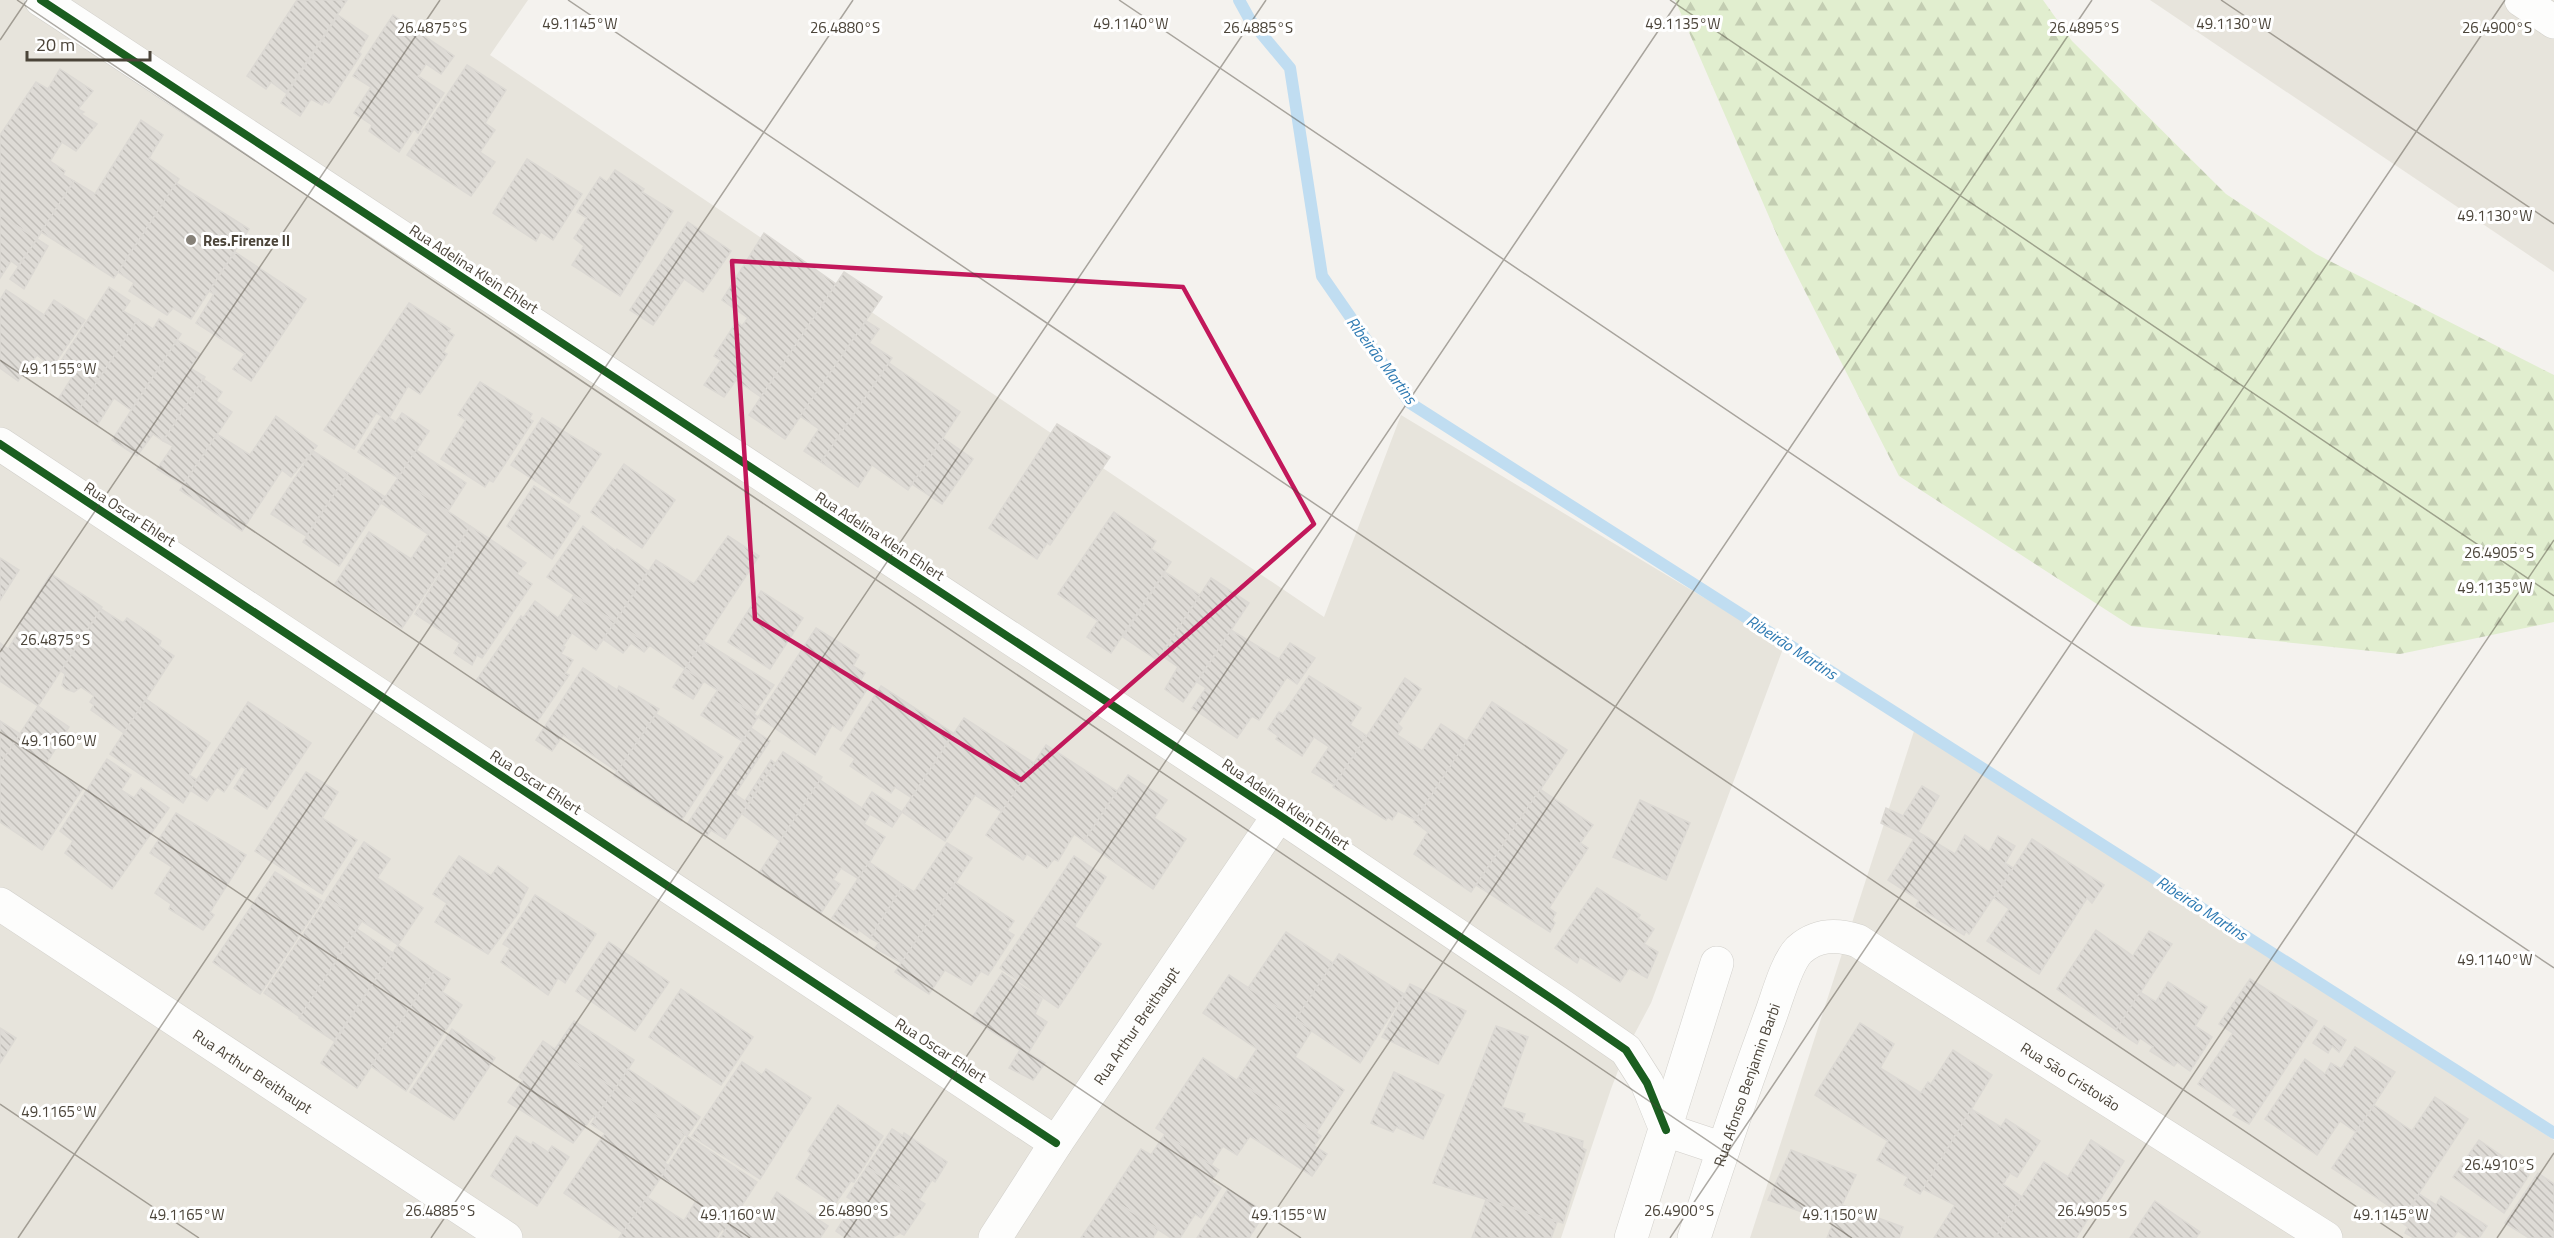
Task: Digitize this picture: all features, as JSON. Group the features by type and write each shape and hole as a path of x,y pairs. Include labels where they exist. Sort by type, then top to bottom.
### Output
{"street":[{"name":"Rua Adelina Klein Ehlert","path":"41,0 1279,815 1626,1050 1647,1083 1666,1130"},
{"path":"2521,0 2554,22"},
{"name":"Rua Oscar Ehlert","path":"0,444 1056,1143"},
{"name":"Rua Arthur Breithaupt","path":"995,1238 1056,1143 1279,815"},
{"name":"Rua Arthur Breithaupt","path":"0,904 506,1238"},
{"name":"Rua São Cristovão","path":"1812,940 1839,934 1858,941 2326,1238"},
{"name":"Rua Afonso Benjamin Barbi","path":"1695,1238 1723,1149 1784,979 1797,952 1812,940"},
{"path":"1631,1238 1717,963"},
{"path":"1666,1130 1723,1149"}],"highlighted area":[{"path":"732,261 1183,287 1314,524 1021,780 755,619"}],"shaded area":[{"path":"0,0 528,0 490,55 1324,617 1401,415 1784,646 1651,1003 1626,1050 1611,1089 1561,1238 0,1238"},
{"path":"2150,0 2554,0 2554,272"},
{"path":"1916,725 2554,1140 2554,1238 1750,1238"}],"green space":[{"path":"1675,0 2043,0 2072,41 2226,194 2316,254 2554,375 2554,622 2400,654 2131,626 1899,476 1780,242"}],"building":[{"path":"297,0 347,0 286,93 271,82 266,89 247,76"},
{"path":"338,15 368,36 359,52 361,54 329,103 324,101 322,105 311,99 300,116 281,103"},
{"path":"393,15 454,56 441,74 426,64 418,76 444,93 418,133 414,129 399,152 369,131 372,125 354,113 371,87 353,76"},
{"path":"467,65 506,90 485,123 495,130 480,152 495,162 471,196 407,155"},
{"path":"60,69 93,91 78,109 84,112 81,114 97,124 76,151 62,142 50,161 65,171 63,175 74,181 37,239 0,215 0,135 36,82 48,89"},
{"path":"141,120 163,135 149,158 179,179 114,278 41,232 74,181 95,194"},
{"path":"527,159 582,194 553,240 541,232 536,241 493,213"},
{"path":"615,170 644,189 642,192 673,211 620,296 572,265 584,246 574,238 587,218 577,212 600,177 607,182"},
{"name":"Res.Firenze ll","path":"176,183 249,229 191,319 173,308 167,315 129,291 134,283 118,272"},
{"path":"0,215 37,239 18,266 11,261 0,278"},
{"path":"688,222 731,251 703,292 684,279 653,325 630,310"},
{"path":"764,233 836,284 761,397 736,380 724,397 704,385 721,360 714,356 737,321 742,326 748,318 722,300"},
{"path":"37,239 48,246 24,289 10,279"},
{"path":"235,252 306,299 251,381 233,369 245,354 196,323 214,294 209,291"},
{"path":"844,272 882,297 785,439 749,415"},
{"path":"109,287 130,301 123,311 138,319 78,411 59,398 76,371 61,361"},
{"path":"6,290 44,315 54,300 85,320 52,367 37,355 18,381 0,368 0,300"},
{"path":"409,303 450,329 448,331 454,335 443,352 447,354 420,394 408,386 389,418 396,422 402,413 429,431 398,478 358,452 382,416 376,413 354,449 324,430"},
{"path":"138,319 153,329 159,319 181,334 131,410 114,398 98,424 78,411"},
{"path":"866,321 879,329 869,343 892,358 821,462 804,451 819,429 800,416"},
{"path":"177,340 200,354 190,368 205,377 163,441 153,434 137,456 112,440"},
{"path":"889,363 960,412 908,490 872,465 858,487 821,462"},
{"path":"203,379 222,392 216,401 232,412 183,485 157,469 173,446 163,441"},
{"path":"480,382 532,414 529,419 533,421 493,482 489,480 485,487 441,459 466,420 458,415"},
{"path":"276,416 317,446 291,477 282,470 242,531 180,490 217,434 250,455"},
{"path":"542,418 601,454 569,503 511,465"},
{"path":"1057,424 1110,457 1050,545 1047,543 1037,559 989,528"},
{"path":"943,438 973,459 942,504 912,484"},
{"path":"416,450 466,483 448,511 398,478"},
{"path":"313,451 348,473 306,536 271,514"},
{"path":"624,464 675,500 642,548 591,512"},
{"path":"348,473 385,497 339,566 303,542"},
{"path":"398,478 470,526 402,628 335,584 369,532 411,559 428,534 381,503"},
{"path":"534,486 580,516 552,559 507,526"},
{"path":"1114,512 1156,541 1151,549 1171,562 1111,653 1087,637 1098,621 1058,594"},
{"path":"470,526 526,563 517,574 532,584 482,658 477,655 472,665 454,653 460,643 415,614"},
{"path":"583,526 648,571 615,622 547,577"},
{"path":"728,536 759,556 685,669 615,622 656,560 694,584"},
{"path":"0,558 19,570 0,600"},
{"path":"1165,572 1200,595 1157,660 1123,637"},
{"path":"51,574 102,607 38,706 0,681 0,643 8,649 20,630 17,627"},
{"path":"1211,578 1249,603 1183,702 1165,689 1178,667 1161,655"},
{"path":"761,591 803,618 770,669 728,642"},
{"path":"574,595 615,622 596,650 572,633 563,646 565,647 561,654 573,660 565,673 569,675 537,722 476,681 521,616 523,618 535,601 558,618"},
{"path":"101,609 123,623 127,618 161,641 159,646 174,656 124,733 91,710 94,705 90,702 94,696 81,687 74,692 62,685 65,674 61,671"},
{"path":"615,622 650,645 644,652 631,643 623,653 603,639"},
{"path":"816,628 859,655 853,666 865,673 860,681 869,686 841,731 832,725 815,755 758,717"},
{"path":"1231,630 1279,659 1290,643 1315,658 1297,684 1287,677 1259,720 1252,716 1237,738 1192,708 1206,688 1197,682"},
{"path":"703,641 774,685 754,714 685,669"},
{"path":"583,668 617,690 619,686 659,709 618,772 563,735 552,751 536,740"},
{"path":"685,669 704,681 693,699 673,687"},
{"path":"1309,676 1361,708 1350,725 1367,736 1334,785 1312,772 1329,747 1314,737 1302,756 1276,739 1278,736 1268,729 1279,712 1283,714"},
{"path":"1405,678 1421,689 1398,724 1402,728 1397,735 1422,751 1441,724 1467,741 1415,820 1398,811 1392,820 1388,817 1386,820 1333,787"},
{"path":"881,686 953,733 912,798 895,787 891,793 850,766 855,759 840,749"},
{"path":"718,690 758,717 742,741 701,715"},
{"path":"146,699 210,743 189,775 197,780 183,803 110,754"},
{"path":"248,702 311,743 267,809 234,788 246,769 241,766 224,792 217,787 207,801 190,790"},
{"path":"1492,702 1567,750 1471,892 1414,854 1428,832 1414,822"},
{"path":"38,706 69,727 46,764 83,788 42,850 0,822 0,764"},
{"path":"656,714 723,757 681,821 614,776"},
{"path":"964,718 1034,763 1002,812 975,795 945,841 902,812"},
{"path":"0,721 20,734 0,764"},
{"path":"751,728 770,741 735,794 745,801 771,760 775,763 725,839 711,830 707,836 688,823"},
{"path":"1046,745 1117,791 1084,841 1074,834 1058,861 1054,859 1047,868 1027,854 1023,860 986,835"},
{"path":"783,752 822,777 780,841 742,814"},
{"path":"107,759 131,775 121,790 134,798 141,788 169,808 112,889 65,853 73,841 60,831"},
{"path":"306,772 338,792 322,818 357,840 322,894 255,851"},
{"path":"1128,775 1167,800 1154,818 1186,839 1153,889 1084,841"},
{"path":"820,780 862,808 872,792 902,812 892,827 870,814 864,824 885,837 859,879 841,868 833,880 840,884 821,913 759,873"},
{"path":"1922,786 1939,796 1918,832 1955,854 1965,835 1989,852 1998,836 2015,846 2005,863 2013,868 1969,934 1966,931 1964,935 1916,906 1919,900 1888,880 1914,839 1881,823 1886,808 1903,816"},
{"path":"1540,789 1593,825 1580,843 1588,848 1549,908 1556,913 1552,920 1555,923 1550,932 1476,885"},
{"path":"1640,800 1690,823 1666,880 1613,857"},
{"path":"176,813 246,855 210,912 214,915 203,930 169,909 171,904 155,893 172,867 150,853"},
{"path":"2032,839 2104,885 2092,903 2087,898 2039,974 1987,941 2009,909 1994,898"},
{"path":"364,842 390,859 377,878 423,908 398,945 327,898"},
{"path":"947,843 972,858 902,963 875,948 879,943 870,938 903,885 914,892"},
{"path":"459,856 491,876 498,866 528,888 519,906 519,912 488,954 435,922 447,903 433,894"},
{"path":"1074,856 1106,877 1074,927 1042,905"},
{"path":"869,862 903,885 870,938 859,930 857,933 832,918"},
{"path":"275,872 322,901 260,994 213,962"},
{"path":"955,882 1014,921 1007,931 1014,935 988,975 981,971 971,985 945,970 929,994 895,972"},
{"path":"1597,888 1640,915 1638,918 1654,929 1644,944 1658,952 1647,978 1629,968 1620,982 1580,957 1577,963 1555,948"},
{"path":"535,895 596,934 565,983 558,978 548,995 501,962 510,948 503,944"},
{"path":"327,898 362,921 300,1017 264,993"},
{"path":"1042,905 1101,944 1058,1008 1000,968"},
{"path":"357,929 393,953 334,1041 299,1018"},
{"path":"2096,930 2133,956 2149,931 2172,944 2116,1030 2057,989"},
{"path":"1286,932 1333,963 1295,1020 1248,988"},
{"path":"609,942 669,982 635,1031 576,991"},
{"path":"398,945 435,970 357,1088 321,1063"},
{"path":"1339,954 1404,994 1360,1063 1295,1020"},
{"path":"435,970 450,979 442,992 462,1005 406,1091 371,1066"},
{"path":"1002,973 1042,999 1035,1014 1047,1022 1028,1053 1045,1063 1033,1080 1009,1068 1020,1050 972,1018"},
{"path":"1229,975 1312,1030 1295,1057 1344,1090 1316,1133 1237,1080 1257,1049 1203,1013"},
{"path":"2250,979 2317,1021 2249,1124 2233,1115 2237,1110 2198,1084 2233,1033 2219,1024"},
{"path":"2168,982 2207,1007 2195,1026 2212,1037 2190,1071 2177,1062 2174,1066 2150,1051 2153,1047 2140,1038 2137,1044 2116,1030 2140,992 2156,1002"},
{"path":"1410,984 1466,1011 1438,1064 1382,1037"},
{"path":"681,989 753,1037 721,1085 649,1037"},
{"path":"574,1021 634,1060 615,1089 555,1049"},
{"path":"1860,1023 1894,1044 1880,1068 1921,1093 1928,1082 1931,1084 1953,1050 1992,1075 1920,1194 1904,1185 1908,1177 1877,1160 1888,1141 1815,1095"},
{"path":"1496,1026 1528,1037 1502,1107 1525,1114 1522,1122 1583,1141 1582,1148 1586,1150 1563,1223 1433,1183"},
{"path":"2324,1026 2346,1040 2339,1052 2332,1046 2328,1053 2313,1043"},
{"path":"0,1028 16,1038 0,1063"},
{"path":"452,1029 495,1058 454,1120 410,1092"},
{"path":"543,1041 615,1089 595,1118 593,1116 573,1143 508,1102 523,1080 519,1077"},
{"path":"2355,1047 2395,1072 2356,1132 2340,1121 2317,1155 2265,1119 2305,1059 2325,1074 2331,1063 2341,1069"},
{"path":"1203,1058 1321,1136 1314,1146 1327,1154 1312,1176 1250,1136 1237,1155 1223,1146 1211,1165 1156,1128"},
{"path":"742,1062 762,1075 766,1069 811,1098 760,1179 692,1136"},
{"path":"628,1069 700,1117 687,1136 615,1089"},
{"path":"1394,1072 1444,1095 1423,1139 1396,1127 1393,1132 1371,1123"},
{"path":"615,1089 685,1134 665,1163 668,1165 661,1177 623,1233 564,1193 605,1133 591,1124"},
{"path":"2435,1097 2468,1119 2404,1216 2332,1168 2374,1105 2412,1131"},
{"path":"838,1105 883,1136 854,1182 851,1181 835,1204 796,1178 811,1154 808,1151"},
{"path":"1971,1109 2001,1127 2006,1119 2040,1141 2017,1177 2010,1173 2003,1184 2022,1197 1995,1238 1934,1238 1955,1205 1923,1189"},
{"path":"892,1129 903,1136 904,1133 947,1162 935,1182 932,1180 919,1200 867,1167"},
{"path":"1165,1134 1219,1170 1211,1182 1221,1188 1201,1218 1195,1214 1180,1238 1171,1238 1109,1197 1141,1149 1151,1155"},
{"path":"516,1136 531,1145 533,1142 548,1152 552,1146 569,1157 537,1206 491,1176"},
{"path":"687,1136 757,1182 725,1231 722,1229 716,1238 619,1238 647,1197 684,1221 696,1201 661,1177"},
{"path":"2091,1140 2124,1161 2076,1238 1995,1238 2044,1162 2068,1177"},
{"path":"2479,1140 2529,1175 2504,1213 2453,1177"},
{"path":"1791,1150 1856,1175 1842,1205 1903,1227 1899,1238 1827,1238 1833,1223 1768,1200"},
{"path":"867,1167 925,1204 904,1235 900,1233 892,1238 846,1238 836,1231 855,1202 847,1197"},
{"path":"2538,1173 2554,1184 2554,1238 2529,1238 2505,1223"},
{"path":"1228,1189 1265,1212 1249,1238 1197,1238"},
{"path":"777,1192 828,1226 820,1238 720,1238 737,1213 753,1224 758,1216 768,1223 779,1208 771,1202"},
{"path":"2419,1194 2436,1205 2441,1196 2487,1226 2479,1238 2468,1238 2458,1231 2453,1238 2414,1238 2405,1233 2408,1227 2401,1222"},
{"path":"1109,1197 1158,1229 1153,1238 1081,1238"},
{"path":"1486,1200 1557,1222 1551,1238 1472,1238"},
{"path":"2155,1201 2200,1232 2196,1238 2130,1238"}],"waterway":[{"name":"Ribeirão Martins","path":"1239,0 1250,20 1290,68 1322,276 1410,403 2554,1133"}],"cycle path":[{"path":"41,0 1279,815 1626,1050 1647,1083 1666,1130"},
{"path":"0,444 1056,1143"}],"place":[{"name":"Res.Firenze ll","path":"191,240"}]}
